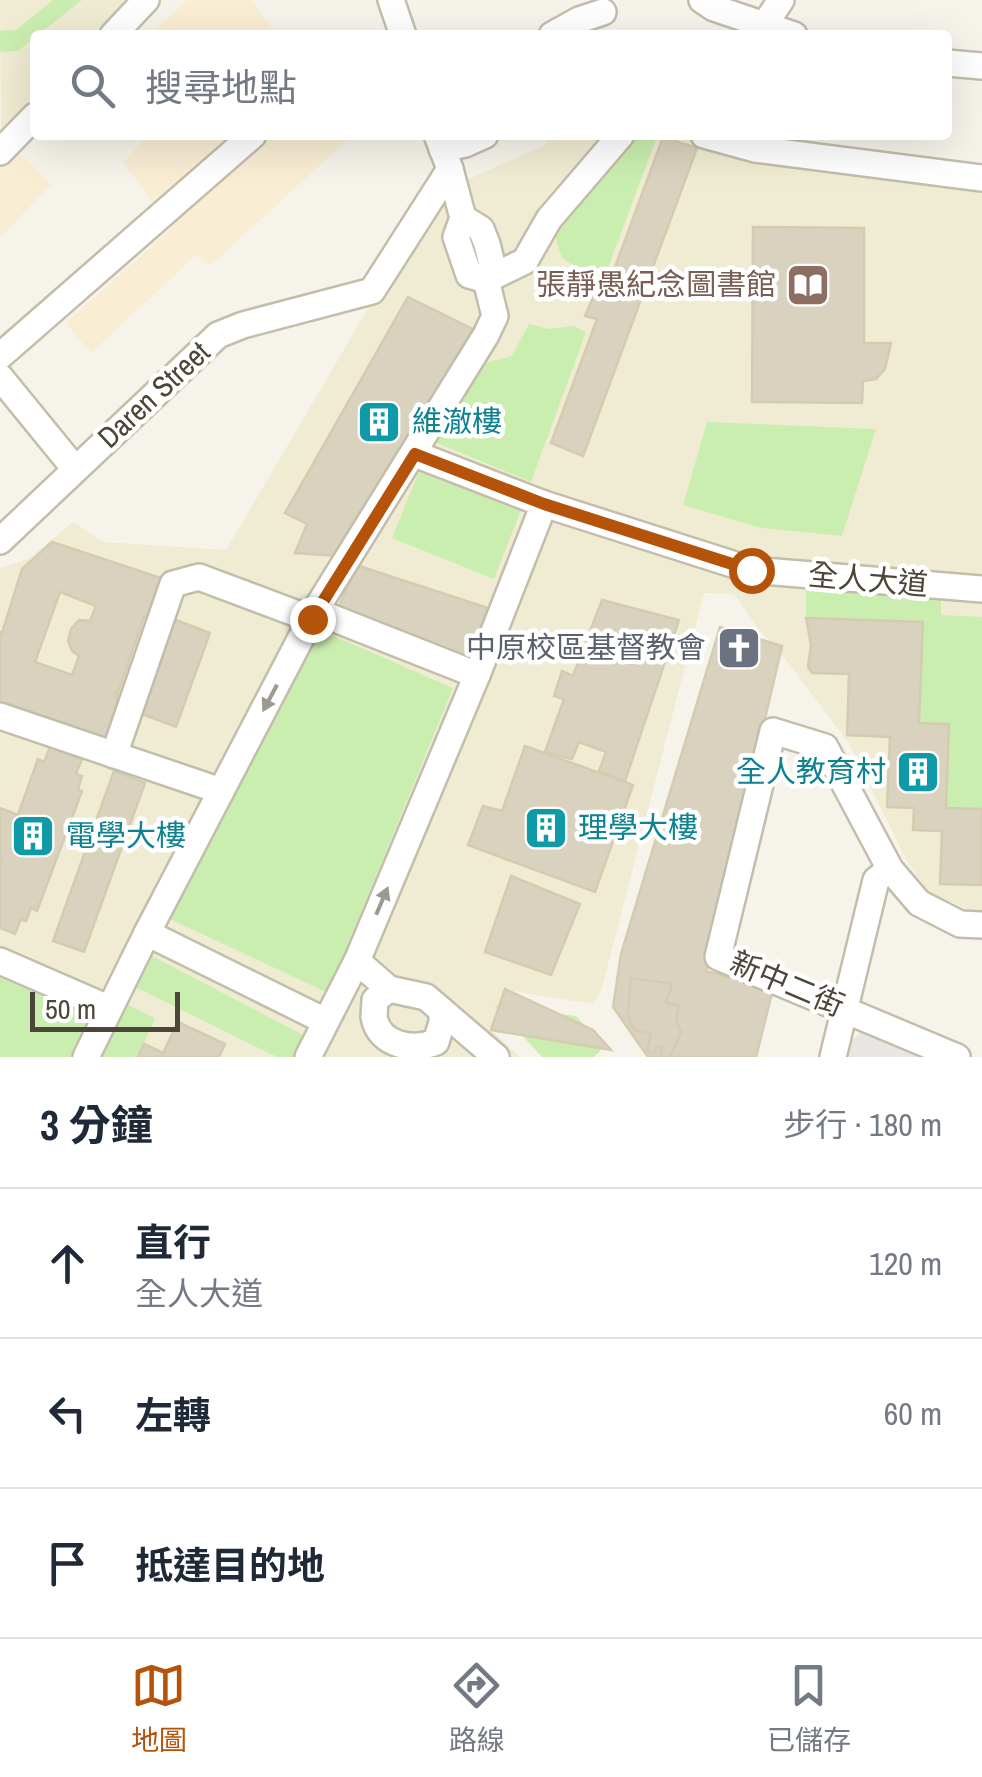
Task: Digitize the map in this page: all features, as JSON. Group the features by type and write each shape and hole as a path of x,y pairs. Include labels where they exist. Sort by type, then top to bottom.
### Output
{"street":[{"path":"117,30 146,0"},
{"path":"391,0 397,30"},
{"path":"702,0 714,8 781,30"},
{"path":"766,24 781,0"},
{"path":"558,30 582,10"},
{"path":"952,63 982,66"},
{"path":"0,152 30,121"},
{"path":"0,356 247,140"},
{"path":"474,140 443,151 463,218 456,237 469,275 486,280 525,261 549,220 617,140"},
{"path":"722,140 755,149 982,178"},
{"name":"Daren Street","path":"1,538 218,335 242,325 372,291 443,151"},
{"path":"86,1057 314,615 486,335 495,316 486,280"},
{"path":"0,377 75,469"},
{"name":"全人大道","path":"415,454 544,504 751,570 982,589"},
{"path":"308,1057 357,961 477,676 544,504"},
{"path":"114,755 173,584 199,577 477,676"},
{"path":"0,716 221,792"},
{"name":"新中二街","path":"890,869 825,747 774,731 718,957 957,1057"},
{"path":"833,1057 876,880 890,869 919,903 960,924 982,925"},
{"path":"147,933 324,1020"},
{"path":"0,961 108,1008"},
{"path":"357,961 390,989 426,997 496,1057"},
{"path":"390,989 375,1000 374,1017 380,1032 394,1044 424,1047 436,1042 442,1011"}],"shaded area":[{"path":"0,0 126,0 98,30 30,30 30,102 1,133"},
{"path":"186,0 251,0 273,30 156,30"},
{"path":"0,134 51,185 0,237"},
{"path":"144,140 348,140 210,266 196,255 91,353 65,323 172,228 123,162"},
{"path":"546,140 779,140 982,171 982,915 929,893 908,863 848,742 734,594 704,593 601,992 593,1004 505,990 491,1030 520,1057 0,1057 0,568 28,559 73,522 104,542 226,550 373,300 386,293 449,188 547,144"},
{"path":"860,1033 918,1057 840,1057"}],"green space":[{"path":"53,0 82,0 44,30 30,30 30,41 18,51 0,52 0,31 16,30"},
{"path":"617,140 656,140 602,284 590,283 579,268 562,258 549,219"},
{"path":"529,324 549,329 573,326 586,332 531,482 437,443 485,363 512,356"},
{"path":"707,422 876,429 842,536 761,528 683,505"},
{"path":"420,469 521,510 494,579 392,538"},
{"path":"806,590 941,598 941,615 982,617 982,809 946,808 949,725 919,723 923,622 806,618"},
{"path":"318,629 453,688 328,993 170,919"},
{"path":"150,955 307,1037 297,1057 277,1057 133,986"},
{"path":"0,969 98,1010 76,1057 0,1057"},
{"path":"126,1004 155,1018 138,1057 102,1057"},
{"path":"494,1005 576,1016 604,1047 594,1057 542,1057"}],"building":[{"path":"662,140 697,148 583,456 551,443 597,319 585,316 594,295 604,297"},
{"name":"張靜愚紀念圖書館","path":"753,227 864,228 864,343 891,343 885,369 876,379 863,381 862,403 752,402"},
{"name":"維澈樓","path":"408,297 475,330 339,556 295,553 307,524 285,513"},
{"path":"52,542 170,581 157,622 144,617 116,698 130,703 116,745 0,707 0,632 22,569","holes":["60,592 96,606 90,621 79,620 71,629 68,641 79,656 72,675 35,662"]},
{"path":"356,565 488,608 469,661 337,612"},
{"path":"602,600 679,620 625,781 599,771 606,752 579,742 572,759 545,752 564,699 554,696 562,671 573,676"},
{"path":"168,617 210,633 176,727 134,711"},
{"name":"全人教育村","path":"806,618 923,622 919,723 949,724 946,808 982,809 982,885 940,884 942,831 913,830 914,808 887,807 890,737 847,735 849,674 812,673 808,667 811,645"},
{"path":"720,627 782,646 706,971 773,989 756,1057 648,1057 613,1007 621,954"},
{"name":"理學大樓","path":"525,746 633,785 595,892 468,845 483,806 502,811"},
{"name":"電學大樓","path":"50,747 82,759 76,774 82,776 78,789 82,791 37,911 31,908 15,934 0,928 0,808 18,815 38,759 44,762"},
{"path":"114,771 145,783 84,952 53,941"},
{"path":"511,876 580,904 551,975 485,952"},
{"path":"631,978 672,984 666,1003 679,1005 676,1021 681,1032 670,1057 660,1057 662,1047 656,1047 654,1053 647,1052 651,1034 634,1030 628,1017"},
{"path":"505,989 593,1030 611,1050 491,1030"},
{"path":"178,1022 225,1044 219,1057 138,1057 144,1044 163,1053"}],"place":[{"name":"張靜愚紀念圖書館","path":"808,285"},
{"name":"維澈樓","path":"379,422"},
{"name":"中原校區基督教會","path":"739,648"},
{"name":"全人教育村","path":"918,772"},
{"name":"理學大樓","path":"546,828"},
{"name":"電學大樓","path":"33,836"}],"route":[{"path":"312,619 415,454 544,504 751,570"}]}
